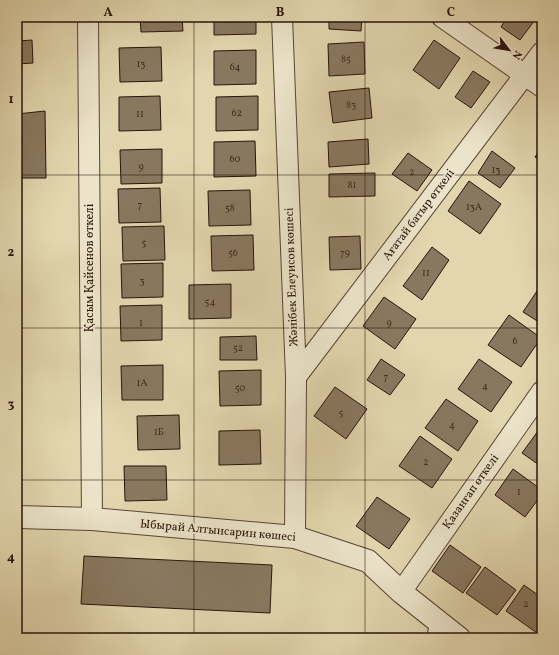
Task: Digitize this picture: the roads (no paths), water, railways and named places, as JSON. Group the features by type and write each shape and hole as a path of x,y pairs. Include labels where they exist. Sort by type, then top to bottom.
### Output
{"street":[{"name":"Қасым Қайсенов өткелі","path":"88,17 92,520"},
{"name":"Жәнібек Елеуисов көшесі","path":"282,17 296,378 295,537"},
{"path":"442,17 542,87"},
{"name":"Ағатай батыр өткелі","path":"296,378 542,52"},
{"name":"Қазанғап өткелі","path":"401,592 542,392"},
{"name":"Ыбырай Алтынсарин көшесі","path":"17,517 92,520 295,537 368,561 401,592 434,629 459,638"}]}
